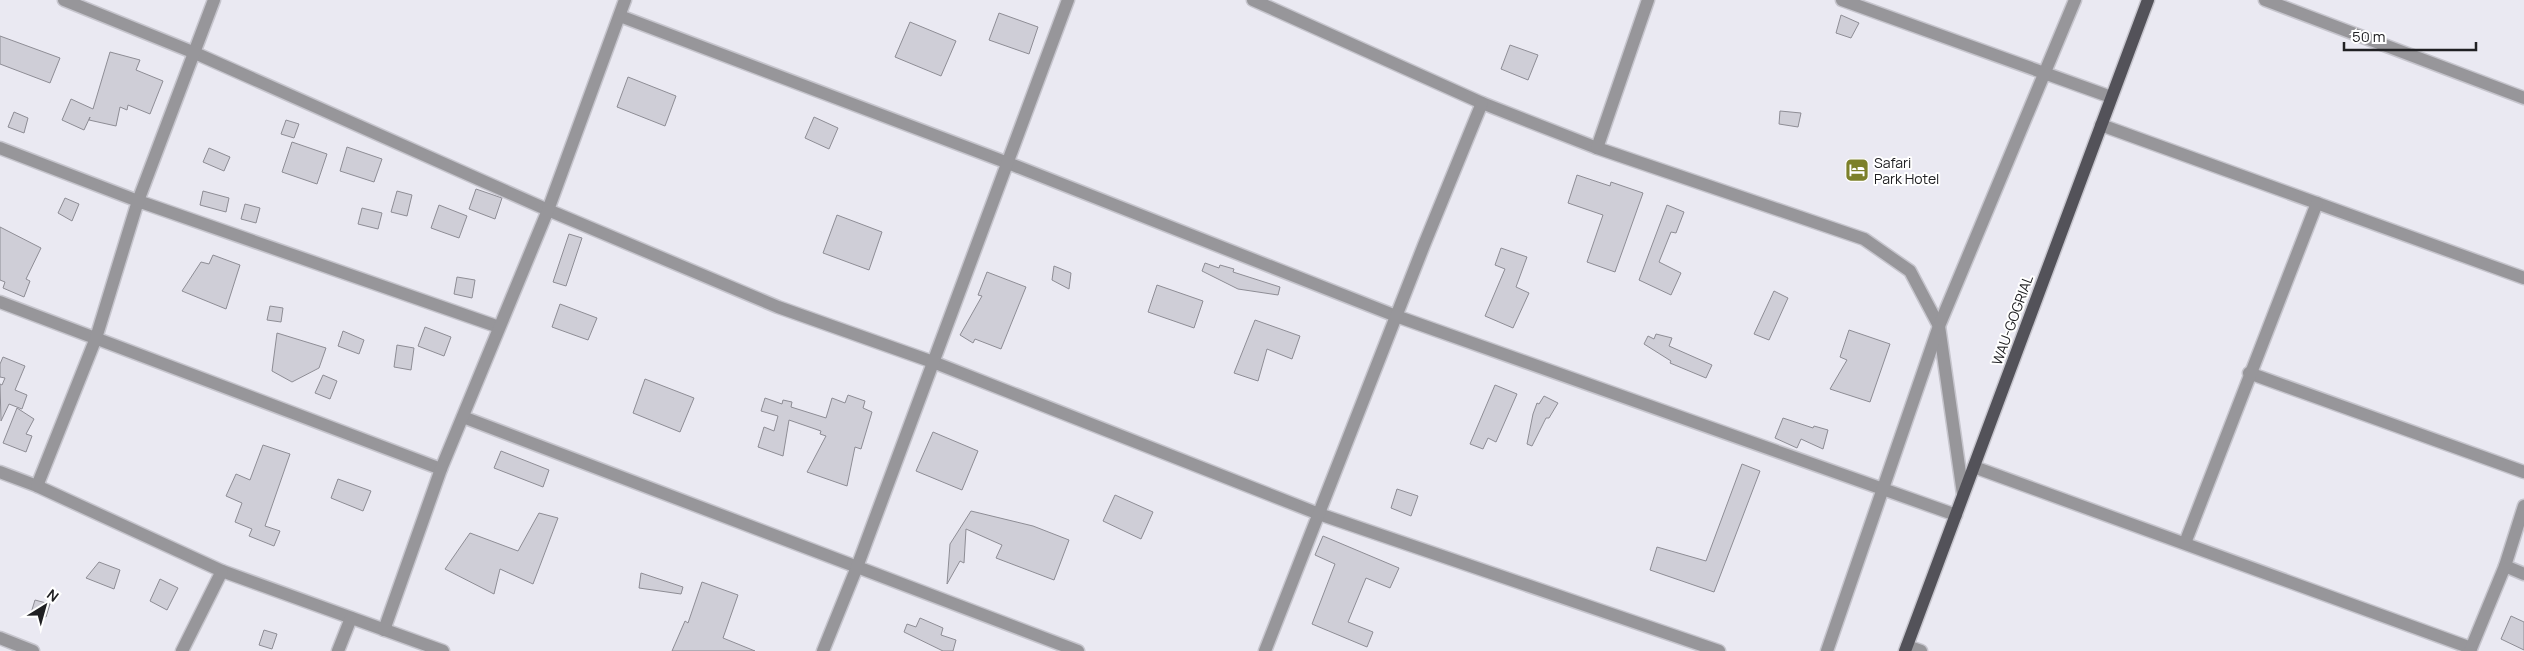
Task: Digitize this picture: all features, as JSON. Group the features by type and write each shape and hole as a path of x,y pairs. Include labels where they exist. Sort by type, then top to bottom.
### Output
{"main road":[{"name":"WAU-GOGRIAL","path":"1906,648 2148,0"}],"street":[{"path":"64,0 195,53 548,210 778,307 933,362 1319,514 1719,651"},
{"path":"36,486 96,338 138,201 214,0"},
{"path":"384,630 441,468 548,210 625,0"},
{"path":"822,651 857,567 1068,0"},
{"path":"1253,0 1482,103 1597,148 1864,239 1910,271 1940,326 1963,494"},
{"path":"1597,148 1648,0"},
{"path":"1842,0 2111,97"},
{"path":"1827,651 1940,326 2075,0"},
{"path":"2265,0 2524,98"},
{"path":"620,16 1008,163 1396,316 1956,515"},
{"path":"1265,651 1396,316 1482,103"},
{"path":"2101,125 2524,278"},
{"path":"0,148 138,201 499,327"},
{"path":"2185,543 2249,373 2317,202"},
{"path":"0,302 441,468"},
{"path":"2249,373 2524,472"},
{"path":"463,417 1078,651"},
{"path":"1974,467 2470,649 2505,566 2524,506"},
{"path":"0,472 36,486 222,571 443,651"},
{"path":"2505,566 2524,574"},
{"path":"182,651 222,571"},
{"path":"338,651 351,618"},
{"path":"0,638 33,651"},
{"path":"1906,648 1921,651"}],"building":[{"path":"999,13 1038,27 1029,54 989,40"},
{"path":"1841,15 1859,23 1851,38 1836,33"},
{"path":"910,22 956,41 941,76 895,57"},
{"path":"0,36 60,58 50,83 0,64"},
{"path":"1510,45 1538,55 1528,80 1501,69"},
{"path":"110,52 140,60 136,70 163,81 150,114 128,105 127,110 120,107 116,126 89,120 90,117 84,130 62,120 71,99 93,109"},
{"path":"628,77 676,96 665,126 617,107"},
{"path":"1780,111 1801,113 1798,127 1779,124"},
{"path":"14,112 28,118 24,133 8,127"},
{"path":"814,117 838,128 829,149 805,138"},
{"path":"286,120 299,124 294,138 281,134"},
{"path":"292,142 327,154 317,184 282,172"},
{"path":"347,147 382,159 374,182 340,171"},
{"path":"209,148 230,157 224,171 203,162"},
{"path":"1577,175 1610,186 1611,182 1643,193 1615,272 1587,262 1603,215 1568,203"},
{"path":"476,189 502,198 495,219 469,209"},
{"path":"203,191 229,198 226,212 200,205"},
{"path":"397,191 412,195 407,216 391,212"},
{"path":"65,198 79,204 72,221 58,213"},
{"path":"245,204 260,208 256,223 241,219"},
{"path":"439,205 467,216 459,238 431,228"},
{"path":"1667,205 1684,212 1676,233 1671,232 1659,262 1681,273 1671,295 1639,280"},
{"path":"362,208 382,213 378,229 358,224"},
{"path":"837,215 882,232 869,270 823,253"},
{"path":"0,227 41,248 26,279 30,281 24,297 3,288 5,282 0,280"},
{"path":"569,234 582,238 566,286 553,282"},
{"path":"1501,248 1527,257 1516,287 1529,293 1513,328 1485,316 1505,269 1495,265"},
{"path":"213,255 240,265 226,309 182,291 201,262 209,264"},
{"path":"1205,263 1219,268 1220,265 1234,269 1233,272 1280,287 1278,295 1238,289 1202,271"},
{"path":"1054,266 1071,273 1069,289 1052,280"},
{"path":"987,272 1026,287 1001,349 975,339 973,343 960,335 982,296 978,295"},
{"path":"457,277 475,280 472,298 454,294"},
{"path":"1157,285 1203,301 1194,328 1148,312"},
{"path":"1774,291 1788,298 1769,340 1754,334"},
{"path":"560,304 597,318 588,340 552,327"},
{"path":"270,306 283,308 281,322 267,320"},
{"path":"1255,320 1300,336 1292,359 1267,349 1258,381 1234,373"},
{"path":"425,327 451,337 444,356 418,346"},
{"path":"1849,330 1890,344 1870,402 1830,389 1847,360 1840,357"},
{"path":"343,331 364,340 359,354 338,346"},
{"path":"277,333 326,348 319,368 292,382 272,371"},
{"path":"1656,334 1672,338 1669,346 1712,365 1706,378 1670,363 1671,361 1644,344 1648,336 1654,339"},
{"path":"397,345 414,348 411,370 394,367"},
{"path":"3,357 25,366 15,390 27,395 22,409 9,404 1,421 0,384 2,385 5,378 0,377 0,364"},
{"path":"323,375 337,381 330,399 315,393"},
{"path":"645,379 694,398 680,432 633,413"},
{"path":"1495,385 1517,394 1496,442 1488,438 1483,449 1470,444"},
{"path":"848,395 865,401 863,408 872,412 861,449 855,447 847,486 807,472 826,436 820,434 821,431 789,420 783,456 758,447 764,427 774,431 778,416 761,411 765,398 782,404 783,400 792,402 791,407 826,418 832,398 845,403"},
{"path":"1544,396 1558,403 1549,418 1546,418 1532,446 1527,444 1533,414 1537,403 1539,404"},
{"path":"17,408 34,419 26,434 32,436 26,452 3,443"},
{"path":"1783,418 1813,428 1814,426 1828,430 1823,449 1801,439 1797,448 1775,438"},
{"path":"933,432 978,451 962,490 916,471"},
{"path":"263,445 290,454 265,526 280,531 274,546 249,536 252,529 235,522 242,503 226,496 236,474 250,480"},
{"path":"501,451 549,470 543,487 494,468"},
{"path":"1742,464 1760,471 1714,592 1650,570 1657,547 1706,561"},
{"path":"338,479 371,491 363,511 331,498"},
{"path":"1397,489 1418,496 1411,516 1391,508"},
{"path":"1115,495 1153,512 1141,539 1103,521"},
{"path":"971,511 1033,526 1069,540 1054,580 996,558 1002,545 966,529 964,563 960,561 947,584 950,544"},
{"path":"539,513 558,518 533,584 500,569 494,594 445,569 470,533 518,551"},
{"path":"1323,536 1399,568 1390,588 1366,578 1348,622 1373,632 1367,647 1312,624 1335,564 1315,555"},
{"path":"99,562 120,570 114,589 86,578"},
{"path":"641,573 683,587 681,594 639,588"},
{"path":"160,579 178,588 167,610 150,601"},
{"path":"702,582 738,595 723,638 755,651 672,651 685,621 688,623"},
{"path":"35,600 50,604 46,617 31,613"},
{"path":"2511,616 2524,622 2524,650 2501,639"},
{"path":"920,618 943,628 941,635 956,640 953,651 943,651 904,632 907,624 916,627"},
{"path":"264,630 277,634 272,649 259,645"}],"place":[{"name":"Safari Park Hotel","path":"1857,170"}]}
